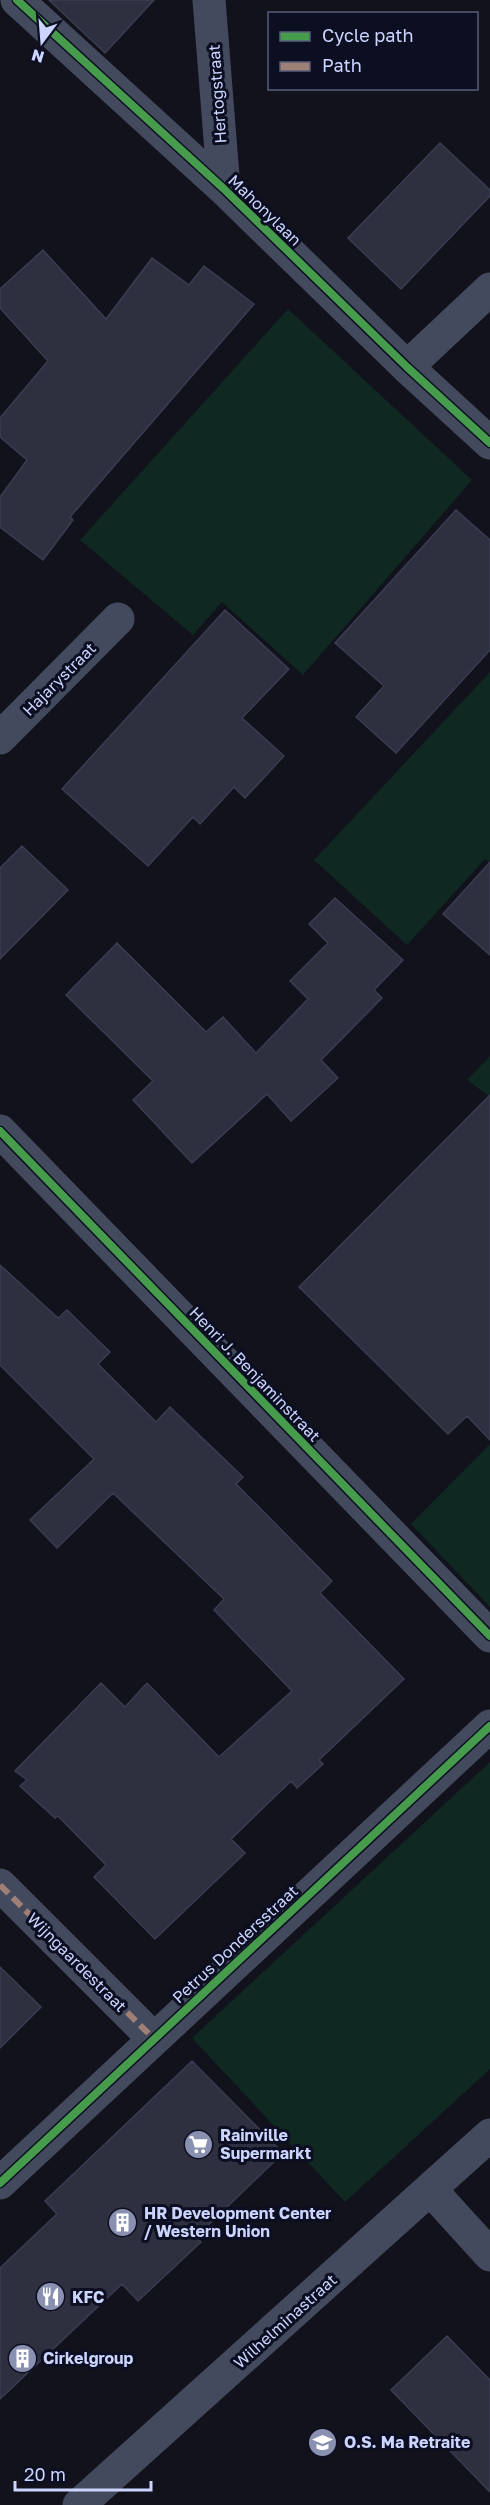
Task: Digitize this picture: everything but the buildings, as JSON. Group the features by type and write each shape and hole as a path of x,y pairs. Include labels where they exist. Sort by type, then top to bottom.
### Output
{"street":[{"name":"Mahonylaan","path":"17,0 224,189 407,367 490,443"},
{"name":"Hertogstraat","path":"209,0 224,189"},
{"path":"407,367 490,289"},
{"name":"Hajarystraat","path":"0,738 118,619"},
{"name":"Henri J. Benjaminstraat","path":"0,1131 490,1636"},
{"name":"Petrus Dondersstraat","path":"0,2183 490,1725"},
{"name":"Wijngaardestraat","path":"0,1885 153,2038"},
{"name":"Wilhelminastraat","path":"91,2501 490,2135"},
{"path":"430,2189 490,2255"}],"green space":[{"path":"288,309 472,480 303,675 222,602 193,635 80,540"},
{"path":"490,672 490,863 485,859 407,945 314,860"},
{"path":"490,1056 490,1097 467,1080"},
{"path":"490,1444 490,1607 411,1524"},
{"path":"490,1762 490,2069 345,2202 192,2038"}],"marked path":[{"path":"0,1885 153,2038"}],"cycle path":[{"path":"17,0 224,189 407,367 490,443"},
{"path":"0,1131 490,1636"},
{"path":"0,2183 490,1726"}],"place":[{"name":"Rainville Supermarkt","path":"199,2144"},
{"name":"HR Development Center / Western Union","path":"123,2222"},
{"name":"KFC","path":"51,2297"},
{"name":"Cirkelgroup","path":"22,2358"},
{"name":"O.S. Ma Retraite","path":"323,2442"}]}
